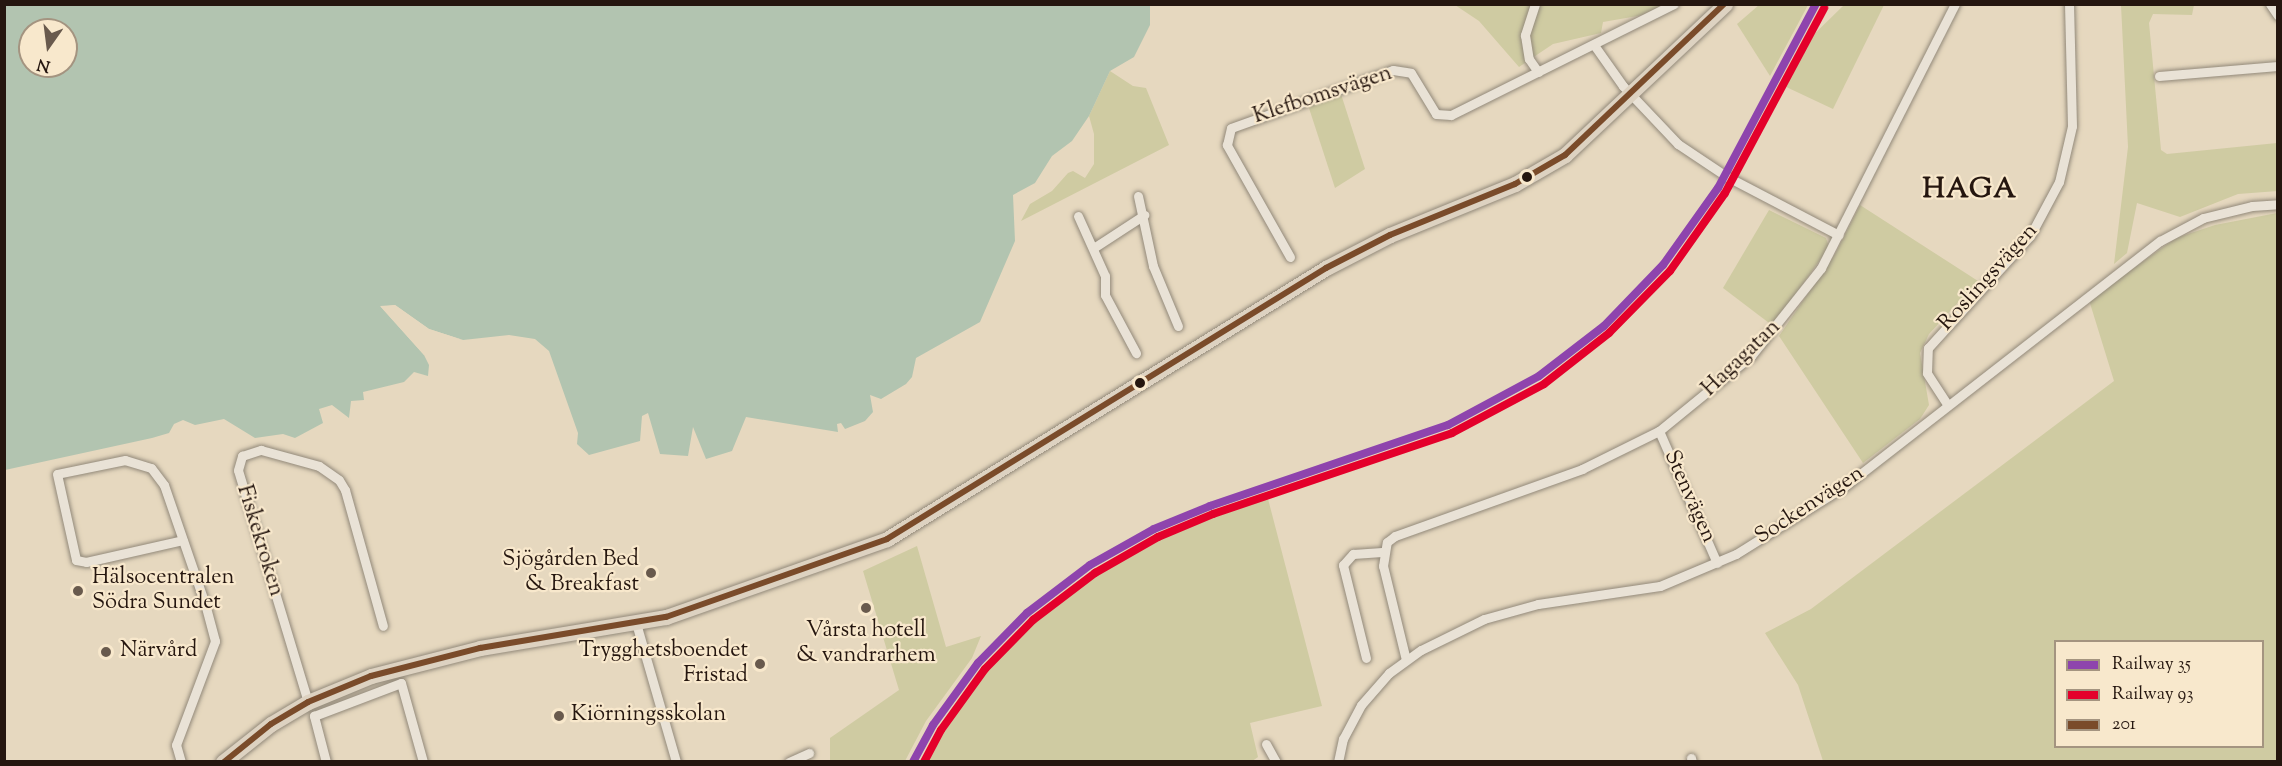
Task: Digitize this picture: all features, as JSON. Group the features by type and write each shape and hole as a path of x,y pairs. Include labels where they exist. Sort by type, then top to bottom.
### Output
{"highway":[{"path":"223,762 271,724 420,661 636,622 694,609 887,539 1326,268 1390,235 1515,184 1564,155 1725,4"}],"street":[{"path":"1535,4 1525,36 1529,59 1538,72"},
{"name":"Klefbomsvägen","path":"1290,257 1227,145 1231,128 1394,70 1411,73 1431,108 1443,117 1674,4"},
{"name":"Hagagatan","path":"1382,552 1395,536 1582,469 1659,431 1731,374 1771,334 1811,284 1839,235 1955,4"},
{"name":"Roslingsvägen","path":"1947,404 1927,374 1928,348 2030,236 2059,182 2072,126 2069,4"},
{"path":"2270,4 2277,16"},
{"path":"1594,45 1630,94 1693,155 1839,235"},
{"path":"2159,76 2277,66"},
{"path":"1137,196 1144,215 1153,266 1178,326"},
{"name":"Sockenvägen","path":"1338,762 1343,739 1361,705 1383,679 1406,660 1484,619 1538,604 1660,586 1717,563 1845,486 1947,404 2160,241 2203,218 2252,206 2277,204"},
{"path":"1095,247 1144,215"},
{"path":"1078,216 1095,247 1105,276 1105,295 1136,353"},
{"name":"Stenvägen","path":"1659,431 1717,563"},
{"name":"Fiskekroken","path":"311,709 238,470 242,456 261,450 319,466 339,480 345,490 384,626"},
{"path":"181,762 176,745 214,641 183,540 164,485 151,468 141,462 125,460 57,474 76,560 86,562 183,540"},
{"path":"1366,658 1342,565 1353,554 1382,552 1406,660"},
{"path":"636,622 676,762"},
{"path":"326,762 311,709 401,683 423,762"},
{"path":"1266,744 1276,762"},
{"path":"789,762 809,753"}],"shaded area":[{"path":"1150,4 1150,25 1134,57 1110,71 1089,116 1072,141 1052,156 1035,183 1013,195 1015,241 980,322 916,358 912,377 906,384 881,399 870,395 873,412 865,421 845,429 841,423 837,424 838,432 746,417 732,451 706,459 693,427 688,456 660,454 648,413 642,416 640,441 589,455 577,444 578,433 549,351 535,339 509,335 463,340 429,329 395,305 381,307 424,355 429,365 428,376 414,372 404,382 363,392 364,400 351,401 349,418 332,405 319,409 323,423 295,438 283,434 255,438 224,419 195,425 183,420 174,424 169,433 152,438 5,470 4,5"},
{"path":"1455,5 1662,5 1649,14 1603,22 1601,33 1553,44 1519,67 1479,21"},
{"path":"1759,5 1808,5 1770,76 1737,24"},
{"path":"1844,5 1884,5 1833,109 1782,85 1803,45"},
{"path":"2121,5 2194,5 2192,15 2153,14 2149,23 2161,150 2167,154 2277,143 2278,191 2238,194 2180,217 2137,203 2127,253 2114,264 2128,147"},
{"path":"1110,71 1133,86 1146,88 1169,145 1021,221 1030,204 1052,191 1068,173 1073,171 1085,178 1094,164 1094,134 1089,116"},
{"path":"1340,91 1365,169 1335,188 1308,105"},
{"path":"1860,205 1978,281 1929,334 1920,353 1929,405 1920,419 1863,463 1779,336 1835,254"},
{"path":"1769,210 1826,238 1829,247 1773,326 1723,288"},
{"path":"2277,213 2277,761 1823,761 1798,685 1765,633 1811,609 2114,381 2089,300 2176,238 2215,225"},
{"path":"1267,495 1322,706 1250,723 1258,757 1251,762 921,761 951,710 983,667 1031,618 1068,589 1157,536"},
{"path":"917,546 946,647 981,636 972,658 926,721 905,761 830,761 830,738 899,690 863,571"}],"pier":[{"path":"395,305 429,329 463,340 428,332 394,308 387,309 427,354 424,355 380,306"}],"rail line":[{"name":"35","path":"913,762 933,725 978,663 1027,613 1090,565 1154,529 1210,506 1448,425 1539,376 1604,326 1663,265 1718,188 1816,4"},
{"name":"93","path":"924,762 941,730 985,669 1033,620 1095,573 1158,537 1213,514 1452,433 1544,384 1609,333 1670,271 1725,193 1824,8"}],"transit line":[{"name":"201","path":"224,762 271,724 308,702 371,676 480,648 666,617 887,539 1326,268 1390,235 1515,184 1565,155 1724,4"}],"place":[{"name":"Sjögården Bed & Breakfast","path":"651,573"},
{"name":"Hälsocentralen Södra Sundet","path":"78,591"},
{"name":"Vårsta hotell & vandrarhem","path":"866,608"},
{"name":"Närvård","path":"106,652"},
{"name":"Trygghetsboendet Fristad","path":"760,664"},
{"name":"Kiörningsskolan","path":"559,716"}],"district":[{"name":"HAGA","path":"1970,190"}]}
